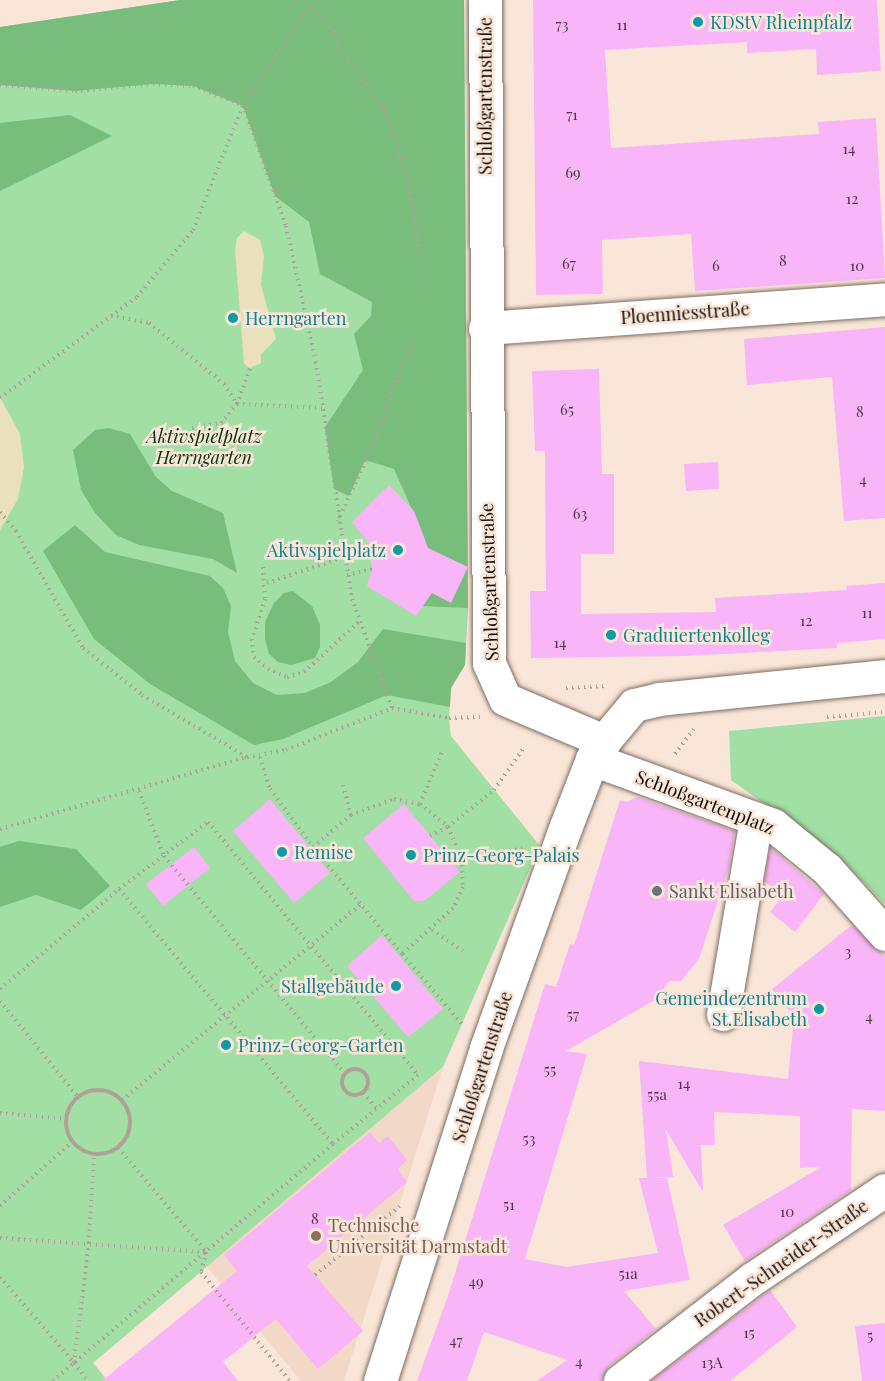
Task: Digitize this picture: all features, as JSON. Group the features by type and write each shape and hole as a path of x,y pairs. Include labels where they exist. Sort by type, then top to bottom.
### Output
{"street":[{"name":"Schloßgartenstraße","path":"485,0 485,328 489,663 505,699 510,701"},
{"name":"Ploenniesstraße","path":"485,328 885,299"},
{"path":"510,701 598,750 634,705 659,699 885,676"},
{"name":"Schloßgartenstraße","path":"380,1381 486,1048 598,750"},
{"name":"Schloßgartenplatz","path":"598,750 654,781 773,825 827,869 885,934"},
{"path":"723,1014 756,819"},
{"name":"Robert-Schneider-Straße","path":"642,1375 752,1279 885,1190"}],"path":[{"path":"0,398 137,297 193,230 243,105 313,0"},
{"path":"309,5 336,34 340,50 386,112 408,180 418,249 411,342 373,444 338,521"},
{"path":"0,85 75,91 153,84 193,86 243,105 286,226 322,408 347,575 360,621 392,708"},
{"path":"111,316 149,323 224,384 237,404"},
{"path":"192,428 221,423 237,404 250,368"},
{"path":"237,404 322,408"},
{"path":"0,512 16,531 83,648 142,695 248,757"},
{"path":"267,583 344,557"},
{"path":"263,567 267,583 252,639 254,657 286,677 304,672 317,663 360,621"},
{"path":"347,575 372,569"},
{"path":"558,689 616,685"},
{"path":"0,829 139,791 248,757 260,757 392,708 465,718 485,717 510,701"},
{"path":"818,718 885,712"},
{"path":"654,781 694,729 705,728"},
{"path":"430,836 448,827 494,790 525,746"},
{"path":"420,804 443,748"},
{"path":"260,757 270,789 313,847 402,954 486,1048"},
{"path":"343,785 351,815"},
{"path":"139,791 164,856 345,1074"},
{"path":"313,847 351,815 394,799 420,804 448,827 462,859 462,887 453,908 432,930 402,954"},
{"path":"0,989 118,889 208,822 418,1075 53,1381"},
{"path":"462,859 528,847"},
{"path":"118,889 333,1144"},
{"path":"122,1100 312,947 360,905"},
{"path":"432,930 463,951"},
{"path":"0,1001 78,1097"},
{"path":"363,1093 368,1085 363,1071 355,1069 345,1074 342,1085 348,1093 363,1093 376,1108"},
{"path":"104,1090 122,1100 130,1119 130,1130 118,1148 94,1155 72,1142 66,1119 70,1105 78,1097 104,1090"},
{"path":"0,1113 66,1119"},
{"path":"0,1206 72,1142"},
{"path":"118,1148 206,1252"},
{"path":"74,1363 89,1243 94,1155"},
{"path":"315,1275 400,1206 434,1215"},
{"path":"0,1238 206,1252"},
{"path":"206,1252 201,1272 290,1381"},
{"path":"0,1277 88,1381"}],"shaded area":[{"name":"Technische Universität Darmstadt","path":"443,1067 344,1381 301,1381 206,1266"}],"green space":[{"name":"Herrngarten","path":"180,0 464,0 468,608 465,665 451,688 449,718 451,736 540,846 443,1067 93,1363 108,1381 0,1381 0,27"},
{"path":"180,0 464,0 468,608 422,606 427,554 424,537 394,469 365,460 349,496 334,489 325,427 363,370 354,334 371,316 372,302 320,274 309,222 275,196 243,106 193,86 153,84 75,91 0,85 0,27"},
{"path":"70,115 112,136 0,191 0,123"},
{"path":"109,428 130,434 156,477 172,491 223,513 237,573 213,559 139,545 116,535 95,513 81,490 73,450 95,430"},
{"path":"75,525 105,552 210,576 223,588 231,606 228,632 235,661 253,683 277,695 305,693 331,682 358,662 383,629 466,643 465,665 451,688 450,707 387,695 283,739 254,745 150,684 94,639 43,551"},
{"path":"293,591 312,606 320,625 320,647 315,658 291,665 278,662 269,654 265,639 265,622 274,603 284,593"},
{"path":"885,716 885,904 839,857 731,780 729,731"},
{"path":"19,841 76,849 110,886 81,910 36,895 0,907 0,847"}],"sand":[{"path":"244,231 260,240 264,256 261,285 276,339 261,354 261,363 250,368 244,364 235,250 237,238"},
{"path":"0,397 20,434 24,467 18,499 0,530"}],"building":[{"path":"533,0 877,0 881,71 817,75 816,49 747,53 747,42 605,50 611,148 819,134 818,122 876,118 885,278 695,291 691,234 602,240 603,294 536,295"},
{"path":"885,327 885,518 844,521 832,377 747,385 744,339"},
{"path":"599,369 602,474 614,474 614,554 581,554 581,614 716,612 715,598 847,590 846,586 885,583 885,639 837,643 837,648 685,656 531,658 530,591 546,591 545,451 535,451 532,371"},
{"path":"718,462 719,489 686,491 684,464"},
{"name":"Aktivspielplatz","path":"389,485 414,511 428,548 468,567 451,603 432,593 416,616 367,586 372,569 370,545 352,522"},
{"path":"636,797 735,831 729,867 699,959 681,981 669,981 655,1000 566,1051 587,1054 525,1259 566,1267 658,1253 639,1178 647,1178 639,1061 788,1079 794,1017 772,989 852,925 885,956 885,1111 852,1109 851,1190 745,1261 723,1225 821,1167 800,1168 800,1116 714,1112 715,1145 701,1145 703,1192 666,1130 673,1177 650,1178 667,1178 690,1280 624,1291 656,1329 609,1366 602,1381 537,1381 567,1360 484,1332 467,1381 417,1381 448,1296 545,984 556,987 570,944 574,945 620,800 627,802"},
{"name":"Remise","path":"270,799 330,873 294,903 233,831"},
{"name":"Prinz-Georg-Palais","path":"404,804 460,872 424,901 414,901 363,838"},
{"path":"194,847 210,868 163,906 146,884"},
{"path":"770,847 824,894 795,932 770,912 783,896 764,881"},
{"name":"Stallgebäude","path":"382,935 443,1009 408,1037 347,966"},
{"name":"Technische Universität Darmstadt","path":"370,1132 379,1143 388,1136 407,1160 398,1169 407,1182 307,1266 363,1331 318,1369 276,1319 223,1362 238,1381 102,1381 237,1271 224,1255"},
{"path":"770,1290 797,1327 730,1381 651,1381"},
{"path":"885,1323 885,1381 862,1381 855,1326"}],"place":[{"name":"KDStV Rheinpfalz","path":"698,22"},
{"name":"Herrngarten","path":"233,318"},
{"name":"Aktivspielplatz","path":"398,550"},
{"name":"Graduiertenkolleg","path":"611,635"},
{"name":"Remise","path":"282,852"},
{"name":"Prinz-Georg-Palais","path":"411,855"},
{"name":"Sankt Elisabeth","path":"657,891"},
{"name":"Stallgebäude","path":"396,986"},
{"name":"Gemeindezentrum St.Elisabeth","path":"819,1009"},
{"name":"Prinz-Georg-Garten","path":"226,1045"},
{"name":"Technische Universität Darmstadt","path":"316,1236"}],"park label":[{"name":"Aktivspielplatz Herrngarten","path":"204,447"}]}
